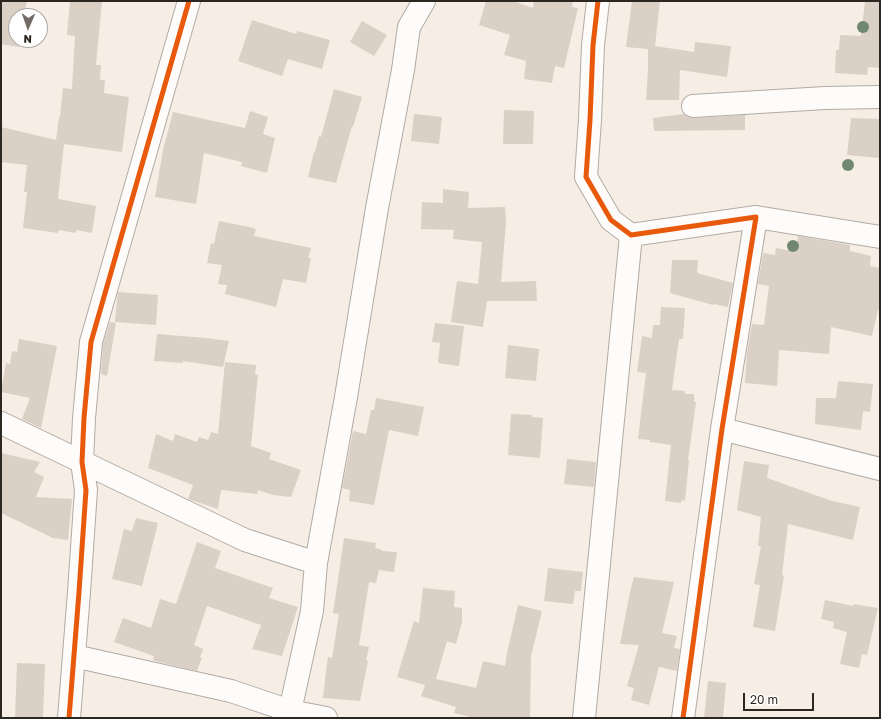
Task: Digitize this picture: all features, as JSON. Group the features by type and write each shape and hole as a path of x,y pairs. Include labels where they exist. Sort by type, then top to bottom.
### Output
{"street":[{"path":"69,718 86,490 82,462 84,418 91,342 189,1"},
{"path":"290,711 312,611 316,563 346,397 377,208 403,70 408,26 424,1"},
{"path":"598,1 593,45 586,177 611,220 631,235 756,217 880,237"},
{"path":"693,106 825,98 880,97"},
{"path":"683,718 722,429 756,217"},
{"path":"584,718 631,235"},
{"path":"1,423 245,540 316,563"},
{"path":"722,429 880,469"},
{"path":"74,656 231,691 290,711 326,718"}],"building":[{"path":"1,1 27,1 26,8 8,8 8,45 1,44"},
{"path":"70,1 102,1 96,65 101,65 100,80 105,80 104,93 129,97 122,152 64,144 58,199 96,206 92,233 76,230 76,233 59,230 58,233 23,228 27,192 24,192 27,165 1,162 1,127 56,140 63,88 72,89 75,36 67,35"},
{"path":"486,1 513,1 533,8 534,1 573,1 572,7 578,8 564,68 555,66 552,83 524,79 526,61 504,55 510,35 479,25"},
{"path":"632,1 660,1 655,46 694,52 695,42 731,46 727,77 680,70 679,100 646,100 648,49 626,47"},
{"path":"865,1 880,1 880,68 868,67 867,75 835,73 836,50 839,50 840,35 861,36"},
{"path":"252,20 296,34 297,31 330,40 322,69 288,59 282,76 238,61"},
{"path":"362,21 387,35 374,56 350,42"},
{"path":"334,89 362,97 336,183 308,177 314,152 319,136 321,137"},
{"path":"504,110 534,111 533,144 503,144"},
{"path":"250,111 268,117 263,134 275,138 267,173 241,166 242,162 204,153 196,204 155,197 163,150 173,112 245,128"},
{"path":"414,114 442,117 439,144 411,141"},
{"path":"684,114 688,117 694,118 745,115 745,130 654,131 653,118"},
{"path":"851,118 880,119 879,158 847,155"},
{"path":"443,189 469,192 468,208 505,207 506,223 501,282 536,281 537,301 487,301 483,327 451,322 457,281 478,284 482,242 453,239 454,230 421,229 422,202 443,203"},
{"path":"219,221 254,228 256,229 254,236 311,248 308,258 311,258 306,283 283,279 276,307 225,294 227,285 218,284 222,265 207,263 211,243 214,244"},
{"path":"798,236 850,245 850,251 871,256 870,266 880,268 880,310 878,310 872,336 831,327 829,354 779,350 777,386 745,383 747,353 752,324 764,325 769,286 758,284 763,253 775,255 776,248 796,252"},
{"path":"672,260 698,260 697,273 733,283 728,307 713,305 670,293"},
{"path":"118,292 158,295 156,325 115,322"},
{"path":"661,307 685,308 683,339 679,339 672,390 685,391 685,394 694,394 694,402 696,402 688,460 685,501 682,500 681,503 665,501 671,445 638,439 646,373 637,372 642,336 652,338 653,325 660,325"},
{"path":"110,322 116,323 107,376 101,374 103,344"},
{"path":"435,323 464,326 459,366 438,363 440,343 432,342"},
{"path":"157,334 229,341 223,367 183,361 183,363 154,361"},
{"path":"19,339 57,346 41,428 22,419 30,398 1,392 6,363 10,364 12,351 17,352"},
{"path":"508,345 539,349 536,381 505,378"},
{"path":"225,362 256,365 255,374 258,375 251,446 271,453 269,459 301,470 291,497 273,495 258,490 257,494 221,490 218,509 188,499 193,485 148,468 156,434 173,441 175,434 197,442 199,437 208,440 211,432 218,434"},
{"path":"838,381 873,384 870,412 863,411 861,430 815,424 816,398 836,398"},
{"path":"376,398 424,407 418,436 389,430 374,505 349,501 350,490 342,488 353,431 366,434 371,410 374,410"},
{"path":"511,414 532,415 532,417 543,418 540,458 508,455"},
{"path":"1,453 40,462 34,472 44,477 36,497 72,499 68,540 53,538 1,513"},
{"path":"567,459 596,462 594,487 564,484"},
{"path":"744,461 769,465 767,478 832,501 860,507 853,540 788,524 782,575 784,576 775,631 753,627 760,585 754,584 761,546 758,546 761,517 737,510"},
{"path":"136,518 158,523 142,586 112,579 124,529 132,531"},
{"path":"344,538 376,543 375,548 382,551 397,552 394,572 379,570 376,583 369,582 359,645 369,647 366,660 368,661 360,701 323,698 328,657 332,658 339,614 333,613"},
{"path":"197,542 221,551 215,568 273,588 269,598 298,607 282,656 252,649 261,625 207,606 194,645 203,649 200,657 202,658 197,671 155,661 153,660 154,656 114,642 123,618 151,628 160,599 176,604"},
{"path":"548,568 583,572 581,591 575,591 573,604 544,601"},
{"path":"634,577 674,582 662,633 677,636 674,648 680,649 677,671 659,667 649,705 631,700 634,688 627,686 639,645 620,644"},
{"path":"423,588 455,591 454,607 462,608 462,622 456,644 447,641 436,679 476,688 483,661 505,666 518,605 542,611 531,656 530,718 474,718 454,713 456,707 421,696 425,685 397,677 414,621 419,623"},
{"path":"825,600 853,606 853,604 878,608 867,655 862,654 859,668 840,664 847,632 833,628 834,622 821,619"},
{"path":"17,663 45,664 43,718 15,718"},
{"path":"708,681 726,683 723,718 704,718"}],"cycle path":[{"path":"69,718 86,490 82,462 84,418 91,342 189,1"},
{"path":"598,1 593,45 586,177 611,220 631,235 756,217 722,429 683,718"}]}
